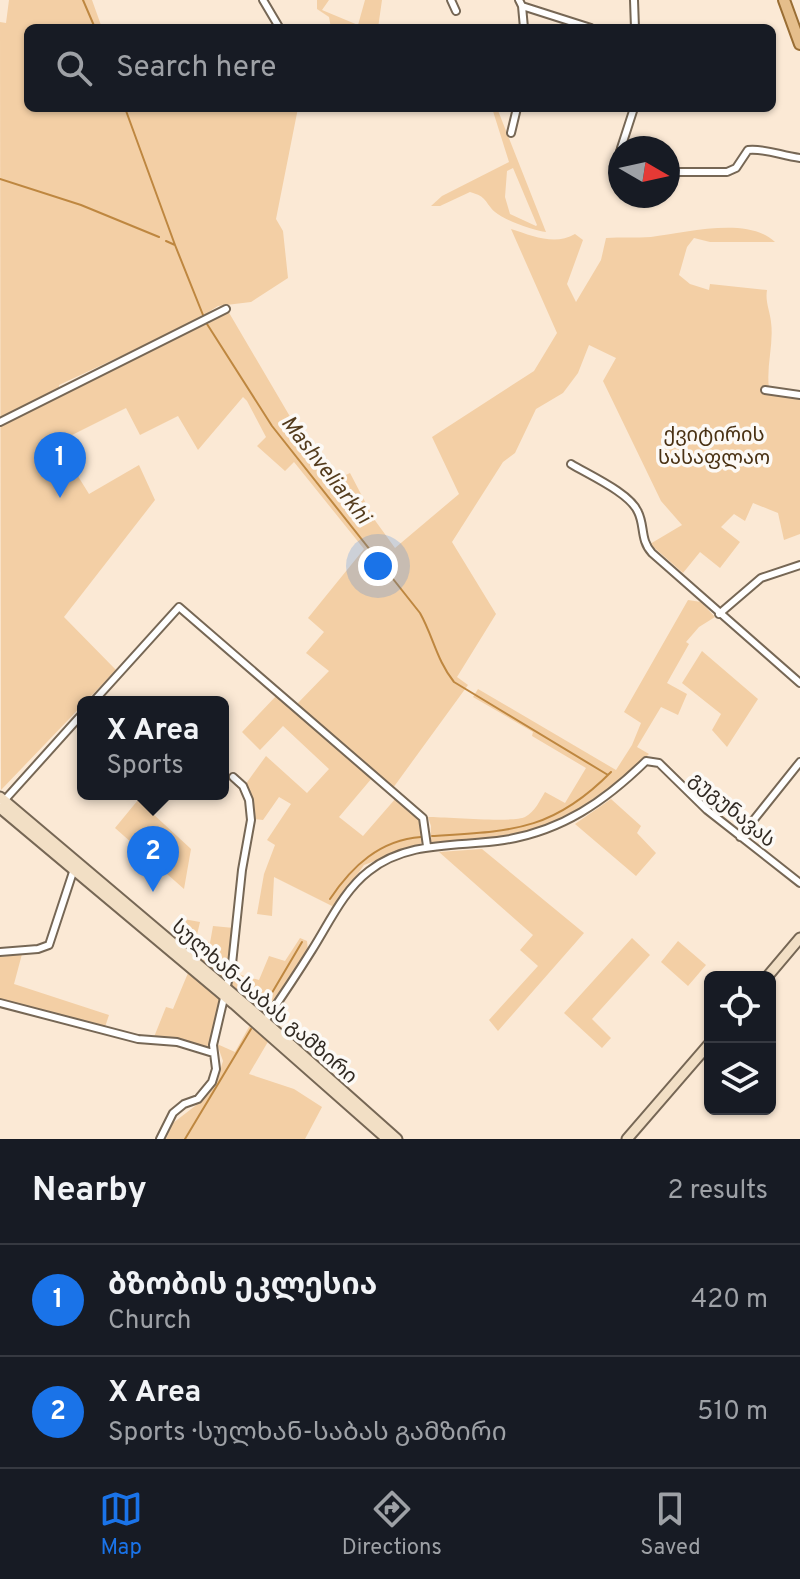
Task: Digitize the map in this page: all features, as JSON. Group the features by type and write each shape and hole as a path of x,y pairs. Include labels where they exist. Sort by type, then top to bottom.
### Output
{"main road":[{"path":"784,0 800,44"},
{"name":"სულხან-საბას გამზირი","path":"1,803 251,1014 387,1139"},
{"path":"772,971 800,938"},
{"name":"სულხან-საბას გამზირი","path":"262,1024 397,1139"},
{"path":"627,1139 704,1050"}],"street":[{"path":"263,0 277,24"},
{"path":"451,0 456,11"},
{"path":"634,0 635,24"},
{"path":"523,24 520,3 580,24"},
{"path":"511,133 516,112"},
{"path":"625,136 633,112"},
{"path":"680,172 727,172 736,168 748,150 759,149 800,158"},
{"path":"0,422 226,309"},
{"path":"765,390 800,395"},
{"path":"571,464 634,505 640,517 645,545 800,683"},
{"path":"719,614 761,578 800,565"},
{"path":"98,696 179,607 423,818 427,846 387,859 368,872 341,904 262,1024"},
{"path":"1,803 77,720"},
{"name":"გუგუნავას","path":"427,846 505,840 559,826 589,810 646,761 659,763 677,784 800,883"},
{"path":"740,837 800,762"},
{"path":"160,1139 173,1113 184,1104 198,1099 212,1082 217,1063 213,1053 232,964 251,820 249,800 243,786 233,777"},
{"path":"0,952 38,949 49,945 75,866"},
{"path":"0,1003 138,1039 177,1042 213,1053"}],"green space":[{"name":"ქვიტირის სასაფლაო","path":"9,0 92,0 101,24 24,24 24,112 297,112 276,219 283,231 288,278 251,302 218,306 190,324 59,385 59,394 228,311 329,483 350,473 374,519 395,548 459,494 432,437 534,371 557,333 511,229 552,240 575,234 583,240 567,284 576,302 601,260 606,238 651,237 716,228 749,230 775,242 710,242 694,238 687,247 679,275 690,284 709,290 710,284 767,290 772,338 769,388 763,388 800,396 800,534 784,540 778,513 753,503 745,521 734,514 721,527 740,542 720,568 700,552 683,573 650,544 682,525 661,501 603,381 616,358 589,345 578,373 563,393 536,409 515,453 503,462 452,542 496,614 457,677 468,685 393,788 296,705 329,671 306,653 324,632 308,618 364,549 294,462 285,471 257,446 266,437 243,397 198,450 178,416 140,435 126,408 66,438 76,473 89,494 139,465 155,500 64,617 116,670 91,696 77,696 77,711 1,790 0,22 6,23"},
{"path":"317,0 329,0 322,10 356,24 330,24 329,17 317,9"},
{"path":"365,0 382,0 379,24 358,24"},
{"path":"493,112 499,112 546,232 505,218 483,198 470,192 440,206 431,206 442,196 509,162","holes":["513,168 536,226 510,214 505,197 507,171"]},
{"path":"688,600 701,602 715,617 699,627 686,642 689,644 667,683 687,694 678,715 661,707 637,747 649,754 628,774 584,809 545,829 496,839 430,845 428,817 494,820 525,817 545,792 565,803 586,768 473,697 478,689 616,770 641,723 624,712"},
{"path":"702,651 758,699 727,747 712,730 721,714 682,683"},
{"path":"277,695 372,778 339,817 363,836 396,798 419,821 424,840 364,865 334,907 274,877 272,916 257,914 264,874 275,845 267,840 291,804 279,797 263,820 254,819 253,798 245,785 266,756 307,793 329,769 283,726 260,750 242,732"},
{"path":"611,799 641,826 637,833 656,853 636,876 575,824"},
{"path":"138,800 191,849 184,889 115,828"},
{"path":"482,849 584,933 498,1031 489,1020 538,966 520,950 533,935 439,852"},
{"path":"178,918 200,922 196,939 210,943 213,926 234,928 227,971 259,980 269,956 285,961 300,938 307,941 308,951 265,1014 174,937"},
{"path":"632,938 650,955 592,1019 611,1038 602,1048 564,1013"},
{"path":"678,941 706,965 688,986 661,962"},
{"path":"22,954 14,984 109,1015 105,1027 0,1001 0,957"},
{"path":"188,973 221,1001 209,1048 167,1037 154,1037 166,1007 173,1009"},
{"path":"250,1025 269,1040 249,1074 294,1089 322,1107 305,1139 166,1139 173,1123 199,1103 218,1077 223,1061 217,1044 235,1052"}],"waterway":[{"name":"Mashveliarkhi","path":"83,0 93,24"},
{"name":"Mashveliarkhi","path":"126,112 175,245"},
{"path":"0,179 81,205 159,237"},
{"name":"Mashveliarkhi","path":"166,241 175,245 203,315"},
{"name":"Mashveliarkhi","path":"207,324 272,426 420,613 443,666 454,682 608,775"},
{"path":"432,836 529,825 569,807 611,772"},
{"path":"330,899 368,857 393,843 421,837"},
{"path":"263,1008 302,942"},
{"path":"185,1139 251,1029"}],"place":[{"name":"ბზობის ეკლესია","path":"60,498"},
{"name":"X Area","path":"153,892"}]}
